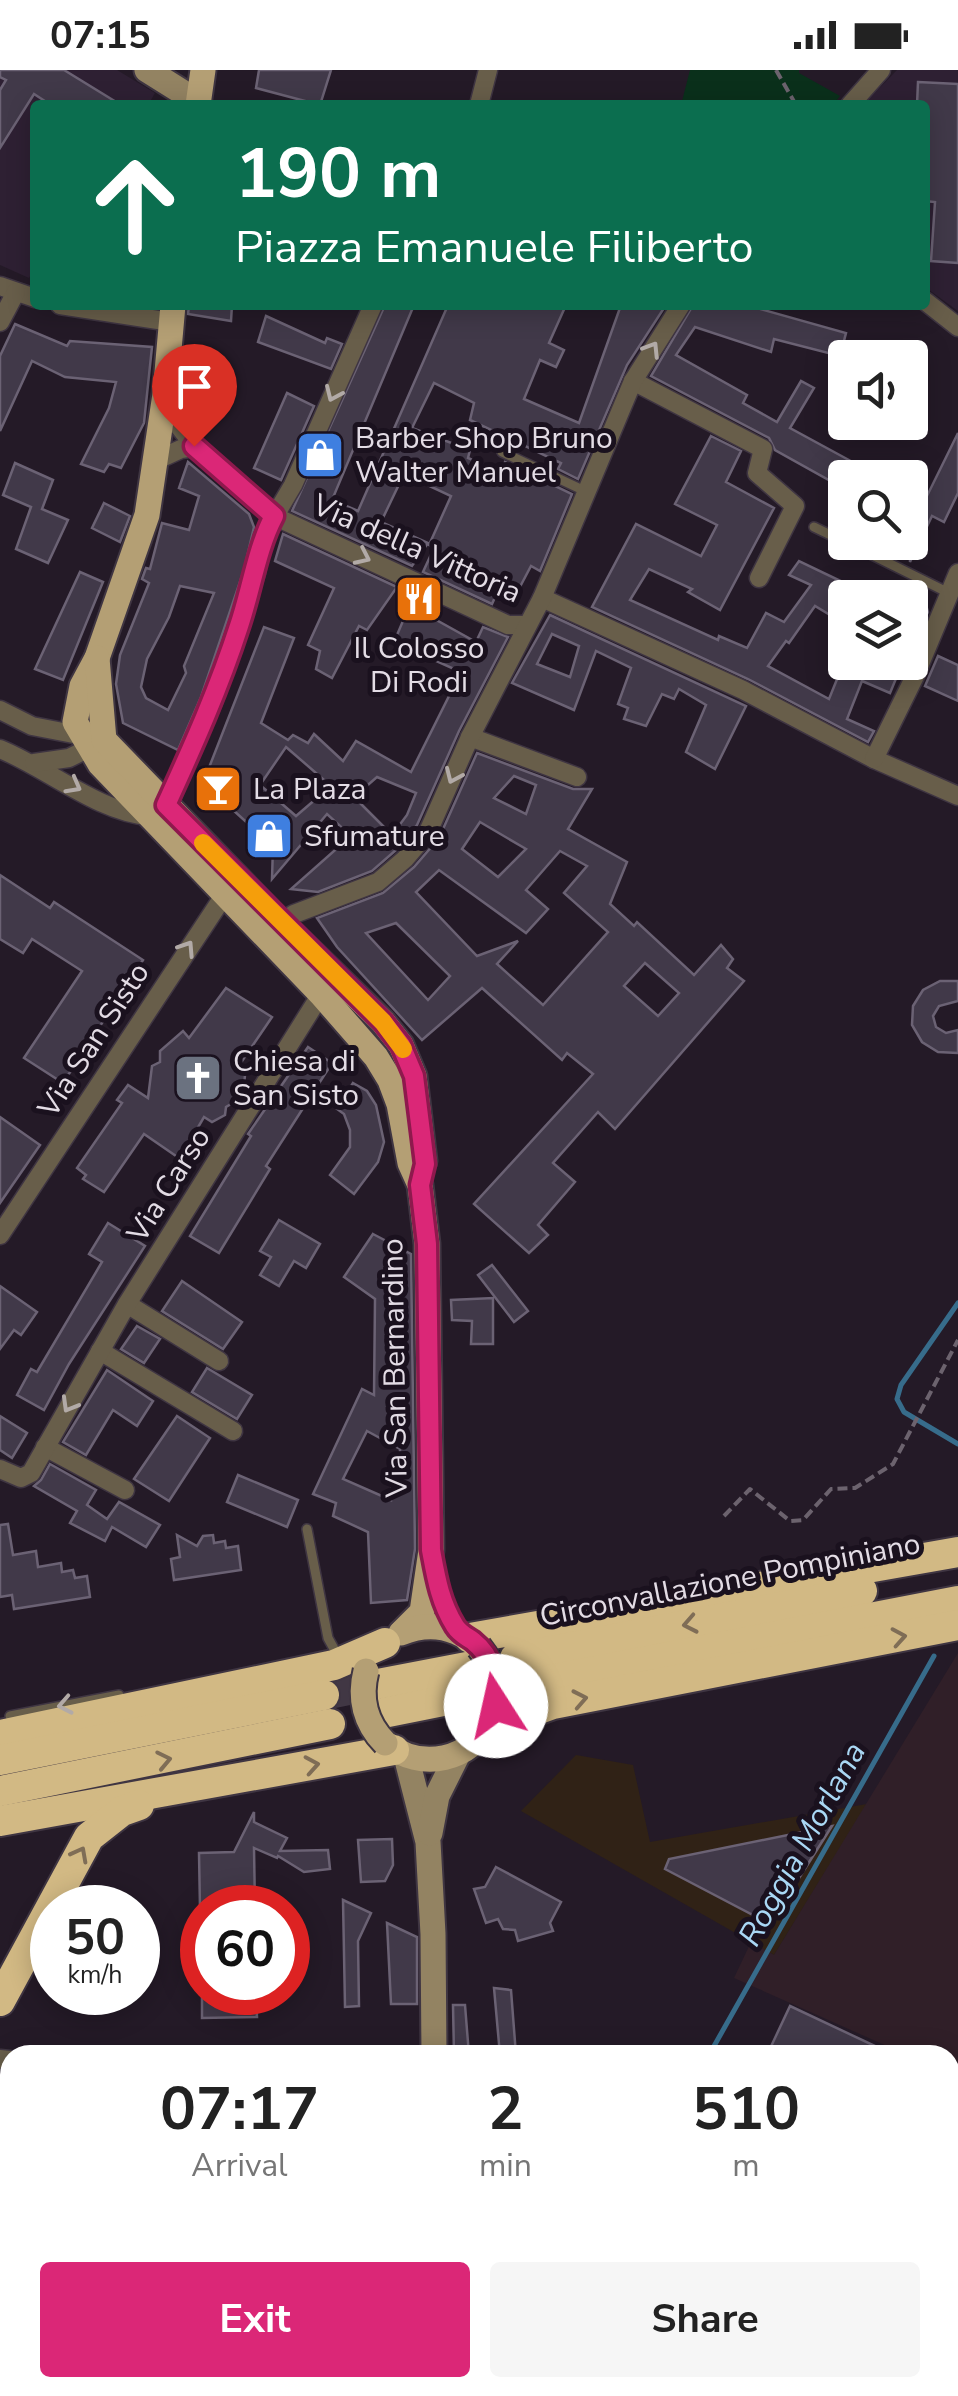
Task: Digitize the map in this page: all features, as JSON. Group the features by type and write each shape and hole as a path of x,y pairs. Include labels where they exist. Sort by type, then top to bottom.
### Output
{"highway":[{"path":"0,2001 89,1837 122,1811 230,1780 374,1705 958,1552"},
{"name":"Circonvallazione Pompiniano","path":"958,1572 519,1671 958,1601"},
{"path":"477,1675 553,1704 958,1625"},
{"path":"374,1705 394,1637"},
{"path":"12,1724 374,1705"},
{"path":"0,1760 327,1710 0,1791"},
{"path":"0,1822 230,1780"}],"main road":[{"path":"147,70 194,100"},
{"path":"200,100 203,70"},
{"path":"172,313 157,460 146,515 97,658 82,686 75,722 231,886 376,1058 399,1104 410,1163 420,1185"},
{"path":"231,886 280,923 383,1022 410,1062 425,1164 420,1185"},
{"name":"Via San Bernardino","path":"394,1637 422,1612 431,1550 427,1244 420,1185"},
{"name":"Via San Bernardino","path":"431,1550 440,1595 477,1675"},
{"path":"374,1705 427,1760 458,1754 480,1739 477,1675 425,1626 394,1637"},
{"path":"374,1705 428,1842"},
{"path":"434,2045 428,1842 438,1796 458,1754"}],"street":[{"path":"480,100 488,70"},
{"path":"854,100 881,70"},
{"path":"0,322 8,289"},
{"path":"930,305 958,327"},
{"path":"130,310 172,313"},
{"path":"0,749 34,763 127,815 158,811 213,702 256,574 264,536 293,485 371,310"},
{"path":"280,923 311,906 378,882 428,832 470,738 542,598 633,381 678,310"},
{"path":"633,381 763,449 756,474 795,506 758,578"},
{"name":"Via della Vittoria","path":"165,394 174,420 194,446 274,516 508,626 526,625"},
{"path":"157,460 194,446"},
{"path":"874,759 958,573"},
{"path":"542,598 743,690 874,759 958,796"},
{"path":"0,710 32,726 91,741"},
{"path":"470,738 577,777"},
{"path":"34,763 69,758 91,741"},
{"name":"Via San Sisto","path":"0,1235 231,886"},
{"name":"Via Carso","path":"0,1469 21,1478 31,1473 127,1304 321,994"},
{"path":"127,1304 219,1361"},
{"path":"100,1350 234,1430"},
{"path":"45,1447 124,1490"}],"lane":[{"path":"502,452 587,492"},
{"path":"814,526 828,533"},
{"path":"882,560 950,594"},
{"path":"307,1528 328,1638 374,1705"},
{"path":"288,1662 374,1705"},
{"path":"12,1724 134,1692"}],"path":[{"path":"776,70 793,100"},
{"path":"724,1516 750,1490 790,1521 803,1520 831,1489 855,1488 892,1464 958,1340"}],"shaded area":[{"path":"0,70 117,70 155,93 151,100 30,100 30,276 0,265"},
{"path":"897,70 958,70 958,84 919,82 917,100 868,100"},
{"path":"930,202 935,202 931,261 958,263 958,311 930,291"},
{"path":"958,1653 958,2045 885,2045 734,1978 751,1942 774,1955"},
{"path":"576,1755 633,1765 650,1842 867,1804 774,1955 521,1811"}],"green space":[{"path":"690,70 799,70 840,96 837,100 682,100"}],"building":[{"path":"0,70 64,70 113,100 43,100 34,94 0,148 0,90 6,80 0,77"},
{"path":"259,70 331,70 322,100 301,100 256,88"},
{"path":"918,82 958,84 958,263 931,261 935,202 930,202 930,100 917,100"},
{"path":"188,310 232,310 231,321 188,314"},
{"path":"383,310 412,310 332,500 358,511 446,310 564,310 549,343 564,350 556,367 540,360 524,399 579,423 619,310 663,310 627,365 578,479 558,469 561,463 470,420 474,403 434,383 412,428 470,450 468,458 500,472 505,462 572,494 540,571 531,566 512,602 496,595 492,604 423,572 434,548 429,545 451,496 404,474 381,522 428,543 412,566 292,511"},
{"path":"690,310 764,310 846,333 844,340 828,340 828,353 774,339 771,352 695,327 676,355 747,395 743,403 777,422 801,381 814,388 790,428 849,460 828,460 828,480 775,450 769,438 651,376"},
{"path":"266,316 325,343 327,338 342,344 331,369 258,342"},
{"path":"15,324 67,346 70,341 152,347 144,423 121,468 109,464 104,472 81,464 109,408 116,382 65,377 32,361 0,431 0,356"},
{"path":"287,393 314,406 281,480 254,468"},
{"path":"958,433 958,493 944,522 932,516 928,524 928,494"},
{"path":"711,436 741,451 726,482 774,508 720,610 688,592 692,589 649,569 630,600 718,640 719,636 747,648 766,613 784,622 811,585 789,575 799,561 839,580 828,580 828,614 815,606 768,666 829,699 837,680 895,680 890,693 862,681 847,719 874,731 868,742 748,679 592,607 636,524 701,556 717,525 675,504"},
{"path":"188,462 249,514 254,527 244,570 201,697 178,750 123,723 116,684 120,655 149,583 142,579 146,568 150,569 162,523 189,530 199,496 179,488","holes":["180,586 214,593 184,666 186,673 168,710 146,698 141,687 147,659"]},
{"path":"15,463 53,480 42,509 68,520 48,563 16,549 31,507 3,495"},
{"path":"104,503 130,516 120,542 92,528"},
{"path":"283,534 397,587 367,630 359,626 332,678 316,669 320,651 308,645 334,588 275,561"},
{"path":"80,572 103,582 63,680 35,669"},
{"path":"414,595 437,606 431,617 476,642 483,627 508,637 459,731 417,825 396,850 372,871 318,892 291,889 351,836 327,814 272,879 273,846 203,783 264,627 294,638 261,723 288,740 293,735 308,743 314,734 343,761 356,741 411,772 461,672 394,642","holes":["286,747 331,786 296,816 260,785","377,777 416,793 407,815 392,835 354,797"]},
{"path":"550,615 746,706 715,769 686,752 706,705 679,689 674,699 662,694 646,726 624,719 628,708 618,704 631,668 596,651 574,710 512,683","holes":["552,634 579,646 570,677 537,664"]},
{"path":"938,656 958,665 958,701 925,686"},
{"path":"477,753 573,789 592,789 568,829 627,862 610,904 634,926 637,922 694,975 721,945 733,959 727,968 744,981 615,1129 598,1112 553,1163 575,1182 538,1225 548,1235 529,1253 474,1204 593,1074 567,1053 562,1060 482,988 422,1040 337,947 317,918 383,893 414,867 439,838","holes":["514,776 536,785 526,814 494,798","480,822 526,849 498,877 462,849","560,851 587,866 564,893 608,932 543,1005 497,964 518,941 477,956 416,892 439,870 526,933 548,909 526,890","396,923 450,976 428,1000 366,933","645,963 679,993 658,1016 624,986"]},
{"path":"0,875 50,908 54,902 143,960 63,1083 24,1058 82,971 32,939 23,953 0,939"},
{"path":"940,981 958,981 958,1001 939,1006 933,1016 936,1027 946,1033 958,1030 958,1053 938,1052 922,1042 912,1025 913,1006 923,990"},
{"name":"Chiesa di San Sisto","path":"226,988 272,1017 238,1067 245,1075 236,1101 226,1107 225,1115 212,1122 204,1117 190,1141 203,1152 192,1167 144,1134 104,1192 83,1179 86,1175 77,1168 122,1103 117,1100 128,1085 148,1098 152,1066 160,1062 160,1051 183,1031 189,1038"},
{"path":"308,1047 332,1063 266,1166 270,1169 219,1253 190,1236 251,1136 248,1134"},
{"path":"353,1083 367,1091 376,1105 384,1142 378,1162 354,1194 330,1175 350,1147 350,1130 344,1114 337,1109"},
{"path":"0,1117 40,1145 0,1203"},
{"path":"279,1220 320,1244 306,1268 294,1261 279,1286 260,1275 271,1257 260,1251"},
{"path":"108,1223 145,1246 44,1410 17,1395 31,1369 37,1372 102,1262 89,1254"},
{"path":"373,1234 411,1254 415,1549 407,1600 371,1603 368,1532 333,1516 336,1503 313,1494 362,1389 374,1395 375,1299 344,1277","holes":["367,1431 400,1449 400,1463 392,1474 391,1500 343,1479"]},
{"path":"492,1265 528,1311 514,1322 478,1275"},
{"path":"182,1281 242,1322 223,1349 162,1311"},
{"path":"0,1286 37,1312 21,1335 14,1330 0,1349"},
{"path":"493,1298 493,1344 471,1344 472,1321 452,1320 451,1300"},
{"path":"137,1326 160,1339 144,1363 121,1349"},
{"path":"207,1368 252,1395 237,1419 192,1392"},
{"path":"107,1370 153,1401 137,1426 113,1410 86,1455 63,1442"},
{"path":"0,1416 27,1433 12,1458 0,1450"},
{"path":"177,1416 210,1438 169,1501 134,1479"},
{"path":"50,1464 96,1490 87,1505 107,1519 119,1502 160,1525 146,1547 112,1527 105,1541 70,1523 77,1511 34,1486"},
{"path":"238,1475 298,1500 287,1527 227,1502"},
{"path":"8,1524 13,1555 36,1551 38,1567 61,1563 62,1572 73,1570 75,1578 87,1576 90,1597 14,1609 12,1595 0,1597 0,1525"},
{"path":"177,1535 197,1546 203,1536 213,1535 214,1543 225,1541 226,1548 238,1546 241,1570 174,1580 171,1559 180,1557"},
{"path":"254,1812 254,1822 287,1838 280,1851 328,1850 330,1869 304,1872 278,1856 254,1848 255,1885 200,1885 199,1853 234,1852"},
{"path":"832,1826 770,1924 665,1869 669,1859"},
{"path":"392,1839 393,1865 385,1881 361,1882 358,1840"},
{"path":"496,1867 561,1902 550,1923 553,1931 518,1941 515,1930 503,1929 498,1919 486,1923 474,1889 485,1887"},
{"path":"343,1900 371,1913 358,1941 359,2006 345,2007"},
{"path":"387,1923 417,1937 417,2004 391,2004"},
{"path":"494,1988 511,1990 515,2045 499,2045"},
{"path":"453,2005 465,2005 468,2045 454,2045"},
{"path":"790,2006 873,2045 772,2045"},
{"path":"202,2015 257,2017 202,2018"}],"waterway":[{"name":"Roggia Morlana","path":"958,1303 901,1385 897,1399 904,1412 958,1444"},
{"name":"Roggia Morlana","path":"715,2045 934,1656"}],"tunnel":[{"path":"324,1695 378,1684"}],"slow traffic":[{"path":"203,843 383,1022 403,1049"}],"place":[{"name":"Barber Shop Bruno Walter Manuel","path":"320,455"},
{"name":"Il Colosso Di Rodi","path":"419,599"},
{"name":"La Plaza","path":"218,789"},
{"name":"Sfumature","path":"269,836"},
{"name":"Chiesa di San Sisto","path":"198,1078"}],"route":[{"path":"194,446 274,516 264,536 256,574 213,702 166,805 383,1022 410,1062 425,1164 420,1185 427,1244 431,1550 440,1595 458,1632 479,1646 493,1668 496,1706"}]}
